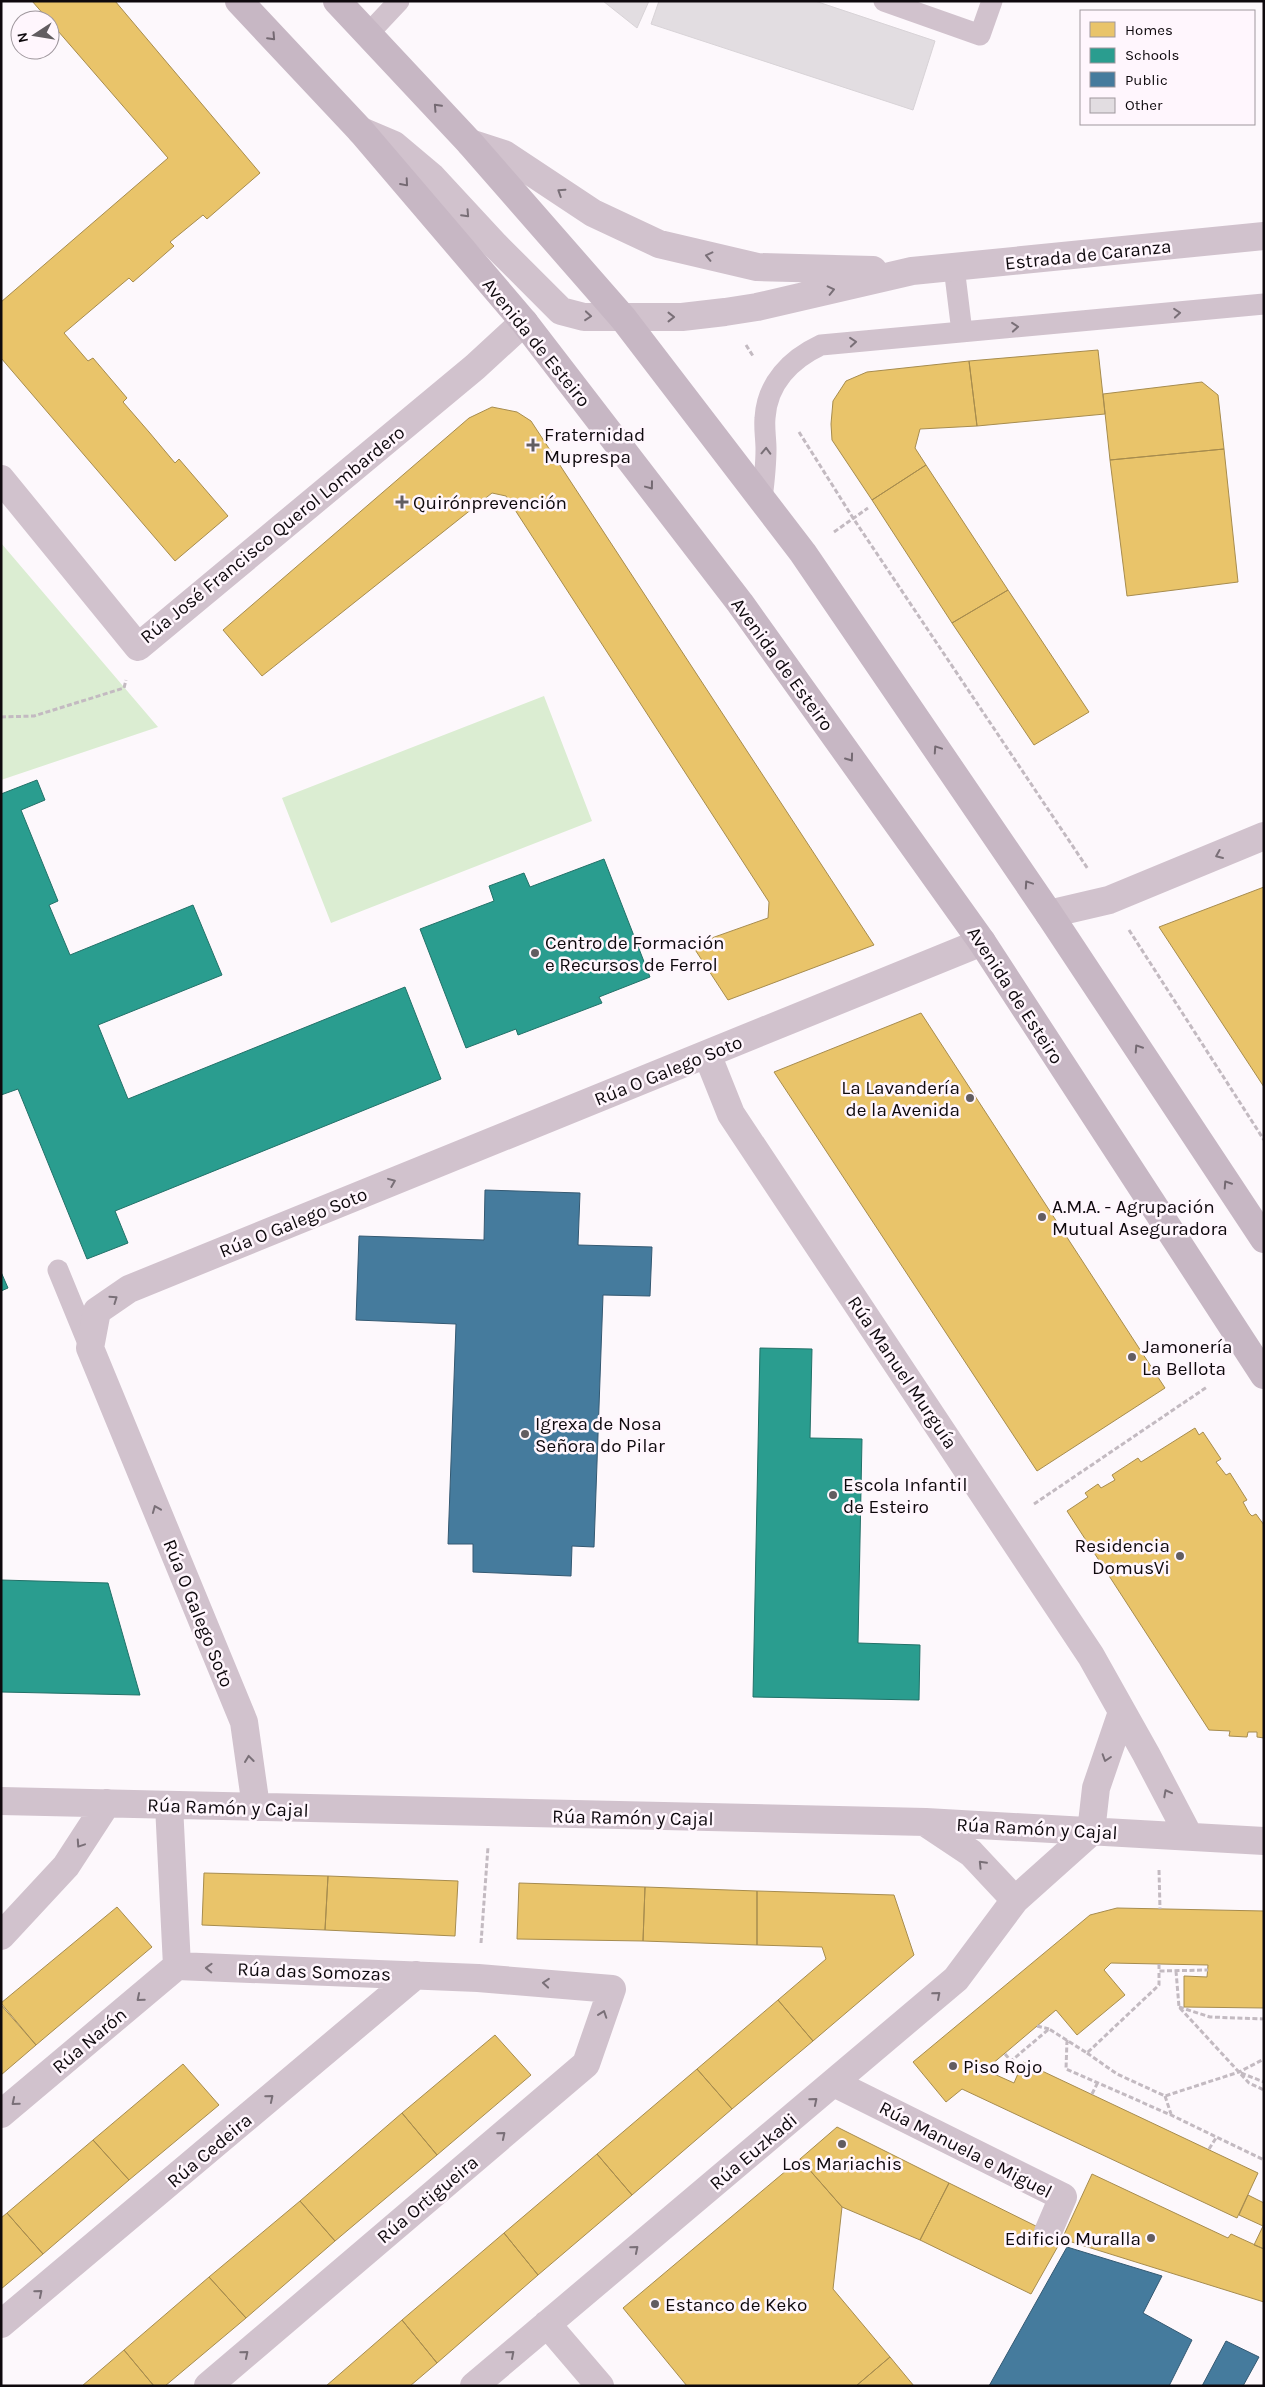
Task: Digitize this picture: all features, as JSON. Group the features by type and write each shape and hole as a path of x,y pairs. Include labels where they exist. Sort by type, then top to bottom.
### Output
{"main road":[{"name":"Avenida de Esteiro","path":"239,1 361,131 524,322 740,603 982,942 1264,1375"},
{"path":"337,1 470,143 623,318 803,553 1049,914 1264,1239"}],"street":[{"path":"361,131 394,145 432,177 495,246 562,311 584,317 682,317 725,312 757,307 912,271"},
{"path":"470,143 504,154 593,212 659,244 757,267 912,271"},
{"name":"Estrada de Caranza","path":"912,271 1264,236"},
{"name":"Rúa José Francisco Querol Lombardero","path":"1,479 138,647 475,367 524,322"},
{"path":"1049,914 1109,900 1264,836"},
{"name":"Rúa O Galego Soto","path":"256,1808 244,1722 90,1348 97,1311 129,1288 982,942"},
{"name":"Rúa Manuel Murguía","path":"707,1054 731,1114 1091,1656 1189,1836"},
{"path":"1091,1832 1096,1788 1122,1712"},
{"name":"Rúa Ramón y Cajal","path":"1,1801 490,1814 926,1822 1264,1841"},
{"path":"1,1936 66,1866 107,1803"},
{"path":"169,1805 177,1966"},
{"path":"926,1822 971,1853 1015,1900"},
{"name":"Rúa Euzkadi","path":"474,2386 956,1979 1015,1900 1091,1832"},
{"name":"Rúa das Somozas","path":"177,1966 478,1978 612,1988"},
{"name":"Rúa Narón","path":"1,2114 177,1966"},
{"name":"Rúa Cedeira","path":"1,2324 416,1975"},
{"name":"Rúa Ortigueira","path":"208,2386 586,2064 612,1988"},
{"name":"Rúa Manuela e Miguel","path":"834,2083 1063,2198 1048,2232"},
{"path":"547,2324 600,2386"}],"lane":[{"path":"368,34 399,1"},
{"path":"884,1 980,35 992,1"},
{"path":"954,267 962,332"},
{"path":"762,499 766,450 765,417 772,388 785,369 803,354 821,345 1264,304"},
{"path":"58,1270 90,1348"}],"path":[{"path":"799,431 854,518 1093,876"},
{"path":"830,535 868,508"},
{"path":"1,716 34,716 124,688 138,647"},
{"path":"1131,933 1264,1140"},
{"path":"1005,1524 1208,1387"},
{"path":"478,1978 490,1814"},
{"path":"1088,2053 1159,1985 1159,1964"},
{"path":"1159,1971 1208,1970"},
{"path":"1176,1971 1179,2007 1249,2084 1264,2090"},
{"path":"1179,2007 1210,2017 1264,2018"},
{"path":"1037,2026 1049,2029 1088,2053 1117,2074 1165,2096 1238,2072 1264,2060"},
{"path":"1005,2054 1011,2061 1049,2029"},
{"path":"1067,2040 1066,2069 1171,2115 1264,2160"},
{"path":"1238,2072 1264,2082"},
{"path":"1092,2094 1098,2082"},
{"path":"1165,2096 1171,2115"},
{"path":"1209,2149 1216,2138"}],"green space":[{"path":"1,543 158,727 1,780"},
{"path":"544,696 592,821 331,923 282,798"}],"building: Homes":[{"path":"32,1 115,1 260,173 207,219 203,215 170,242 174,246 133,282 129,278 64,333 88,361 93,358 127,398 123,402 175,463 179,459 228,516 175,561 1,358 1,302 168,158 60,33 60,10 40,10"},
{"path":"1098,350 1105,414 977,426 969,361"},
{"path":"969,361 977,426 920,429 915,448 926,465 872,500 832,440 833,401 846,381 867,372"},
{"path":"1202,382 1218,395 1224,449 1110,460 1103,394"},
{"path":"492,407 517,412 531,421 874,945 728,1000 692,945 768,918 769,902 506,496 492,493 262,676 223,630 469,418"},
{"path":"1224,449 1238,582 1127,596 1110,460"},
{"path":"926,465 1008,590 952,623 872,500"},
{"path":"1008,590 1089,712 1034,745 952,623"},
{"path":"1264,887 1264,1087 1159,927"},
{"path":"921,1013 1165,1388 1037,1471 774,1072"},
{"name":"Residencia DomusVi","path":"1195,1428 1199,1435 1203,1432 1221,1459 1216,1462 1226,1475 1230,1473 1247,1500 1243,1502 1249,1513 1252,1516 1256,1514 1264,1525 1264,1738 1257,1737 1257,1732 1248,1732 1247,1737 1229,1736 1230,1731 1209,1730 1067,1511 1088,1497 1085,1493 1098,1484 1101,1488 1115,1480 1112,1475 1138,1458 1141,1462"},
{"path":"204,1873 328,1876 325,1930 202,1925"},
{"path":"328,1876 458,1881 455,1936 325,1930"},
{"path":"519,1883 645,1887 643,1941 517,1939"},
{"path":"645,1887 757,1891 757,1945 643,1941"},
{"path":"757,1891 894,1895 914,1955 813,2041 778,2000 826,1959 822,1947 757,1945"},
{"path":"117,1907 152,1947 36,2045 1,2003"},
{"name":"Piso Rojo","path":"1117,1908 1264,1911 1264,2008 1184,2007 1184,1976 1207,1977 1208,1965 1111,1963 1104,1970 1125,1995 1077,2035 1056,2010 985,2070 1014,2083 1023,2062 1258,2173 1237,2218 962,2089 946,2102 913,2062 1090,1915"},
{"path":"778,2000 813,2041 732,2109 697,2069"},
{"path":"1,2005 36,2045 1,2075"},
{"path":"495,2035 531,2075 437,2155 402,2113"},
{"path":"183,2064 219,2105 129,2180 93,2140"},
{"path":"697,2069 732,2109 632,2195 597,2154"},
{"path":"402,2113 437,2155 335,2241 300,2201"},
{"path":"837,2127 949,2183 920,2240 842,2207 800,2159"},
{"path":"93,2140 129,2180 43,2254 7,2213"},
{"path":"597,2154 632,2195 538,2275 504,2233"},
{"path":"800,2159 842,2207 833,2289 890,2357 856,2386 687,2386 623,2308"},
{"name":"Edificio Muralla","path":"1092,2174 1228,2238 1231,2234 1264,2249 1264,2302 1062,2239"},
{"path":"949,2183 1062,2239 1031,2294 920,2240"},
{"path":"1248,2195 1264,2203 1263,2226 1239,2215"},
{"path":"300,2201 335,2241 246,2318 209,2277"},
{"path":"7,2213 43,2254 1,2289 1,2218"},
{"path":"1264,2224 1264,2249 1254,2245"},
{"path":"504,2233 538,2275 437,2363 402,2320"},
{"path":"209,2277 246,2318 165,2386 154,2386 124,2350"},
{"path":"402,2320 437,2363 410,2386 326,2386"},
{"path":"124,2350 154,2386 82,2386"},
{"path":"890,2357 914,2386 856,2386"}],"building: Schools":[{"path":"37,780 45,800 21,810 58,901 49,905 70,955 193,905 222,975 98,1025 128,1099 405,987 441,1079 115,1211 128,1243 87,1259 18,1089 1,1095 1,794"},
{"name":"Centro de Formación e Recursos de Ferrol","path":"604,859 650,977 599,997 602,1003 518,1035 516,1029 466,1048 420,929 494,901 489,886 524,873 530,887"},
{"path":"1,1272 8,1288 1,1291"},
{"path":"760,1348 812,1349 810,1438 862,1439 858,1643 920,1645 919,1700 753,1697"},
{"path":"1,1580 108,1583 140,1695 1,1692"}],"building: Public":[{"name":"Igrexa de Nosa Señora do Pilar","path":"485,1190 580,1193 578,1245 652,1247 650,1296 603,1295 594,1547 572,1546 571,1576 473,1572 473,1544 448,1544 456,1324 356,1320 359,1236 484,1240"},
{"path":"1067,2247 1162,2276 1143,2313 1192,2340 1169,2386 989,2386"},
{"path":"1226,2341 1259,2357 1243,2386 1202,2386"}],"building: Other":[{"path":"603,1 649,1 637,28"},
{"path":"659,1 815,1 935,41 913,110 651,24"}],"place":[{"name":"Fraternidad Muprespa","path":"533,445"},
{"name":"Quirónprevención","path":"402,502"},
{"name":"Centro de Formación e Recursos de Ferrol","path":"535,953"},
{"name":"La Lavandería de la Avenida","path":"970,1098"},
{"name":"A.M.A. - Agrupación Mutual Aseguradora","path":"1042,1217"},
{"name":"Jamonería La Bellota","path":"1132,1357"},
{"name":"Igrexa de Nosa Señora do Pilar","path":"525,1434"},
{"name":"Escola Infantil de Esteiro","path":"833,1495"},
{"name":"Residencia DomusVi","path":"1180,1556"},
{"name":"Piso Rojo","path":"953,2066"},
{"name":"Los Mariachis","path":"842,2144"},
{"name":"Edificio Muralla","path":"1151,2238"},
{"name":"Estanco de Keko","path":"655,2304"}]}
